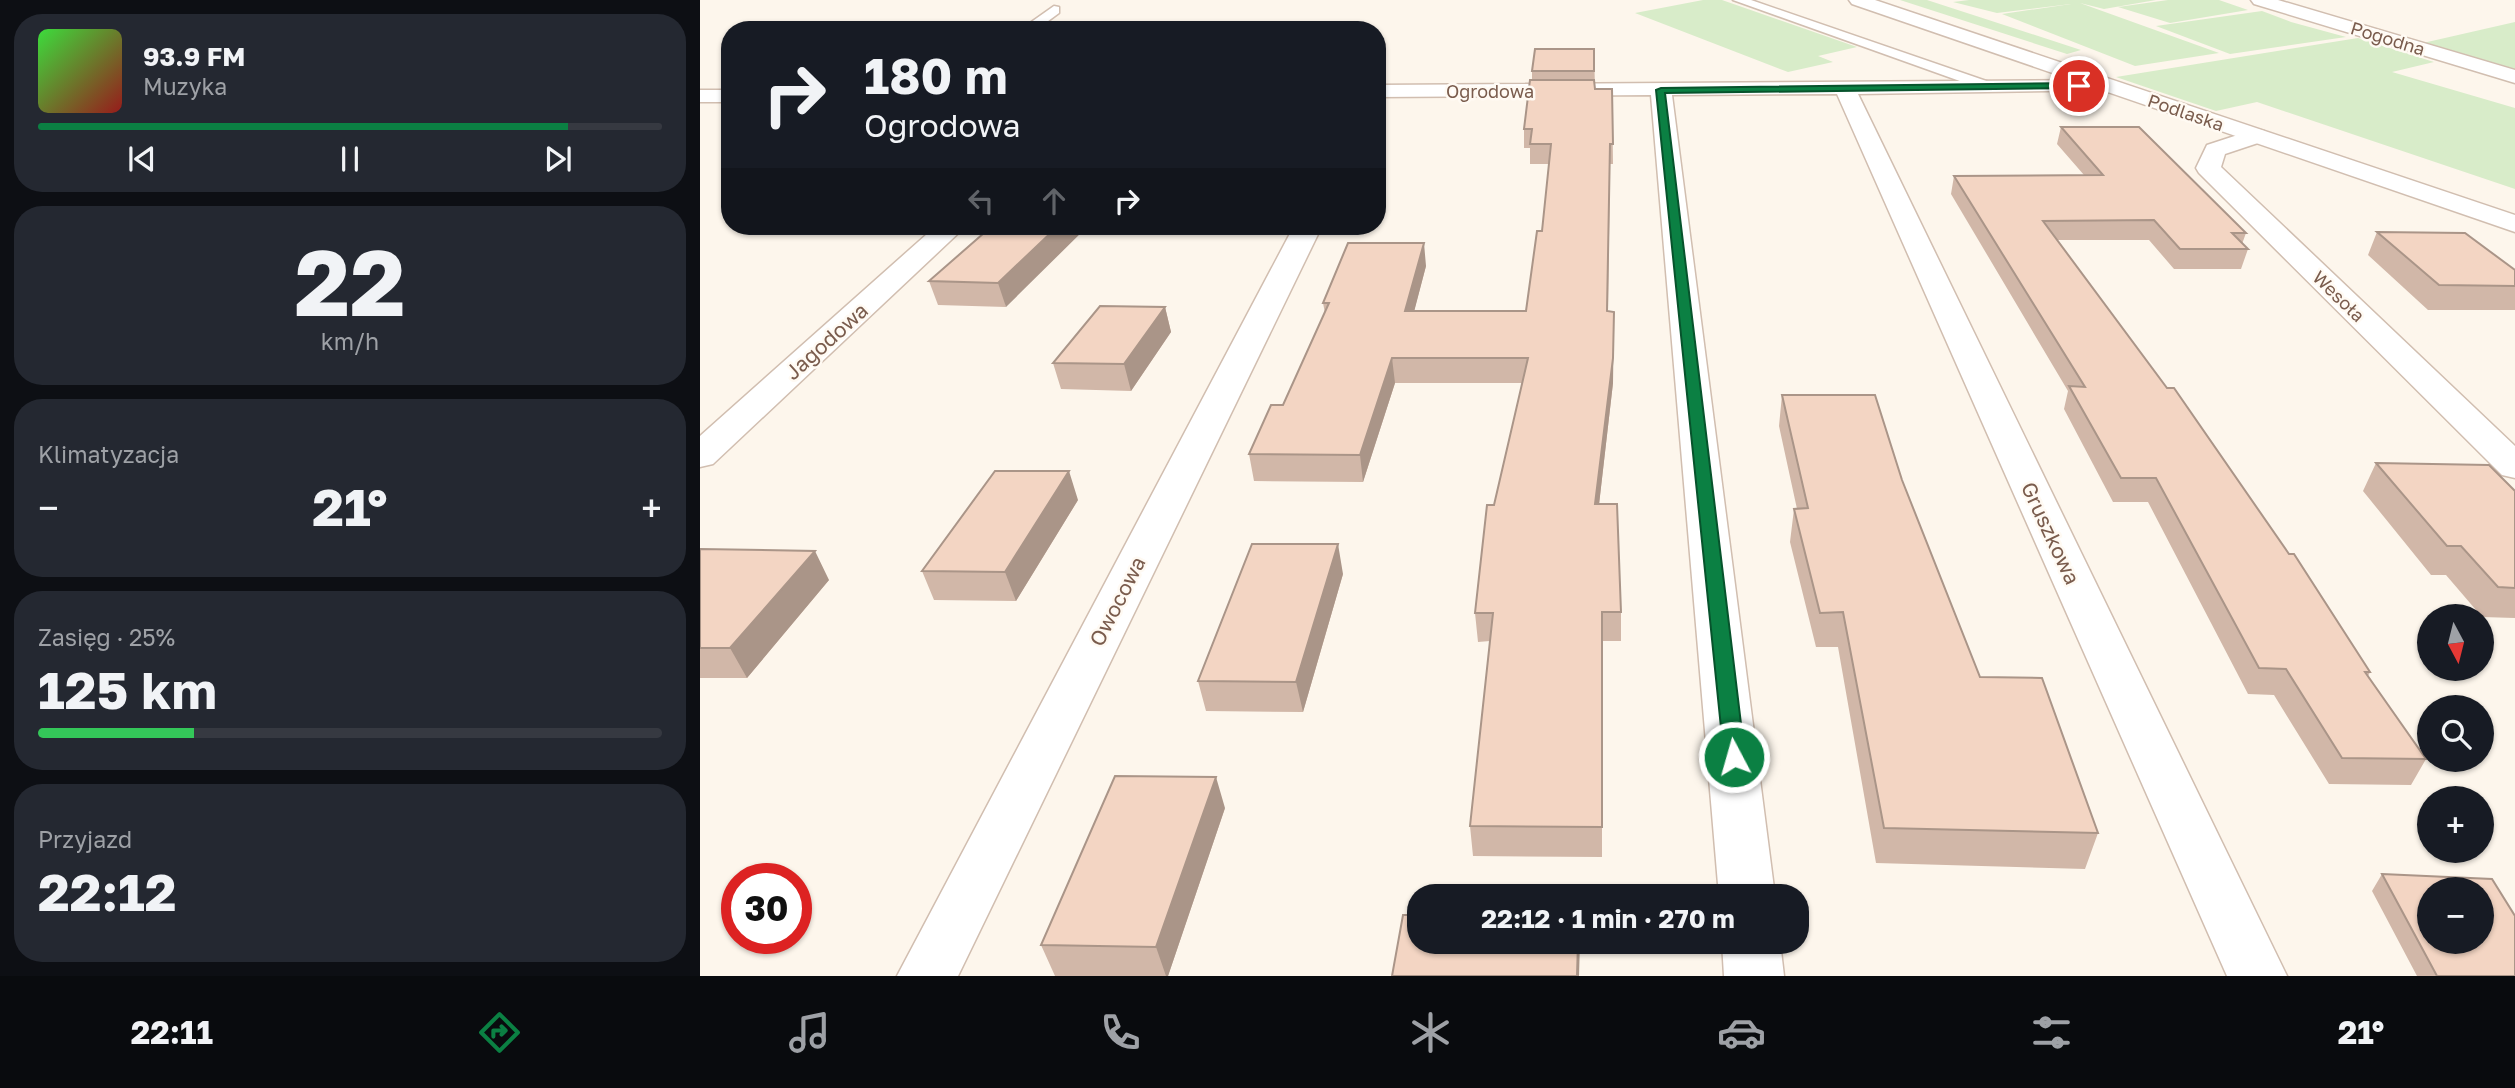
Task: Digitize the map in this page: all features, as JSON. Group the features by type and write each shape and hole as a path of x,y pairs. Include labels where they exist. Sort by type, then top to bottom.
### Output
{"street":[{"name":"Podlaska","path":"1858,0 2515,224"},
{"name":"Pogodna","path":"2260,0 2515,77"},
{"name":"Ogrodowa","path":"1386,92 2107,86"},
{"name":"Gruszkowa","path":"1845,89 2257,976"},
{"path":"1661,90 1746,884"},
{"name":"Wesoła","path":"2256,136 2216,150 2208,168 2515,467"},
{"name":"Jagodowa","path":"700,456 942,235"},
{"name":"Owocowa","path":"927,976 1303,235"},
{"path":"1752,954 1754,976"}],"lane":[{"path":"1739,0 1990,87"},
{"path":"1039,21 1054,10"}],"green space":[{"path":"1703,0 1722,0 1857,47 1818,56 1833,62 1788,72 1635,13"},
{"path":"1900,0 1927,0 2081,50 2067,54"},
{"path":"2156,0 2104,9 2080,3 2219,53 2135,66 2002,14 2071,4 1997,13 1953,2"},
{"path":"2168,0 2219,0 2248,10 2170,23 2118,7"},
{"path":"2262,11 2346,37 2230,54 2156,26"},
{"path":"2515,22 2515,72 2423,43"},
{"path":"2358,38 2434,62 2392,72 2515,108 2515,189 2257,102 2216,111 2116,77"}],"building":[{"path":"1535,49 1594,49 1594,71 1532,71"},
{"path":"1530,80 1594,80 1595,89 1612,89 1613,144 1610,144 1607,311 1614,312 1613,358 1595,504 1617,504 1621,612 1602,612 1602,827 1470,826 1493,613 1475,613 1487,505 1494,505 1528,358 1392,358 1360,455 1249,454 1271,405 1283,405 1329,303 1323,303 1348,243 1424,243 1405,311 1526,311 1537,231 1542,231 1551,144 1530,144 1532,129 1524,129"},
{"path":"2061,127 2139,127 2246,233 2232,233 2248,249 2180,249 2154,220 2043,221 2167,388 2174,388 2289,554 2294,554 2370,672 2365,672 2417,746 2417,759 2342,758 2286,669 2259,668 2156,478 2121,478 2069,386 2085,387 1954,176 2103,175"},
{"path":"2377,232 2465,233 2515,270 2515,286 2439,285"},
{"path":"982,235 1049,235 998,283 929,281"},
{"path":"1100,306 1165,307 1124,364 1053,363"},
{"path":"1782,395 1875,395 1902,480 1980,677 2042,678 2098,833 1884,828 1843,612 1820,613 1794,509 1808,508"},
{"path":"2376,463 2489,465 2515,491 2515,588 2498,587 2461,546 2447,546"},
{"path":"995,471 1069,471 1005,572 922,571"},
{"path":"1252,544 1338,544 1296,682 1198,681"},
{"path":"700,549 815,551 730,648 700,648"},
{"path":"1115,776 1216,777 1156,947 1041,945"},
{"path":"2382,874 2448,877 2417,877 2417,939"},
{"path":"2494,882 2515,916 2515,976 2437,976 2425,954 2494,954"},
{"path":"1403,915 1407,915 1407,954 1578,954 1577,976 1392,976"}],"route":[{"path":"1734,757 1661,90 2079,86"}]}
